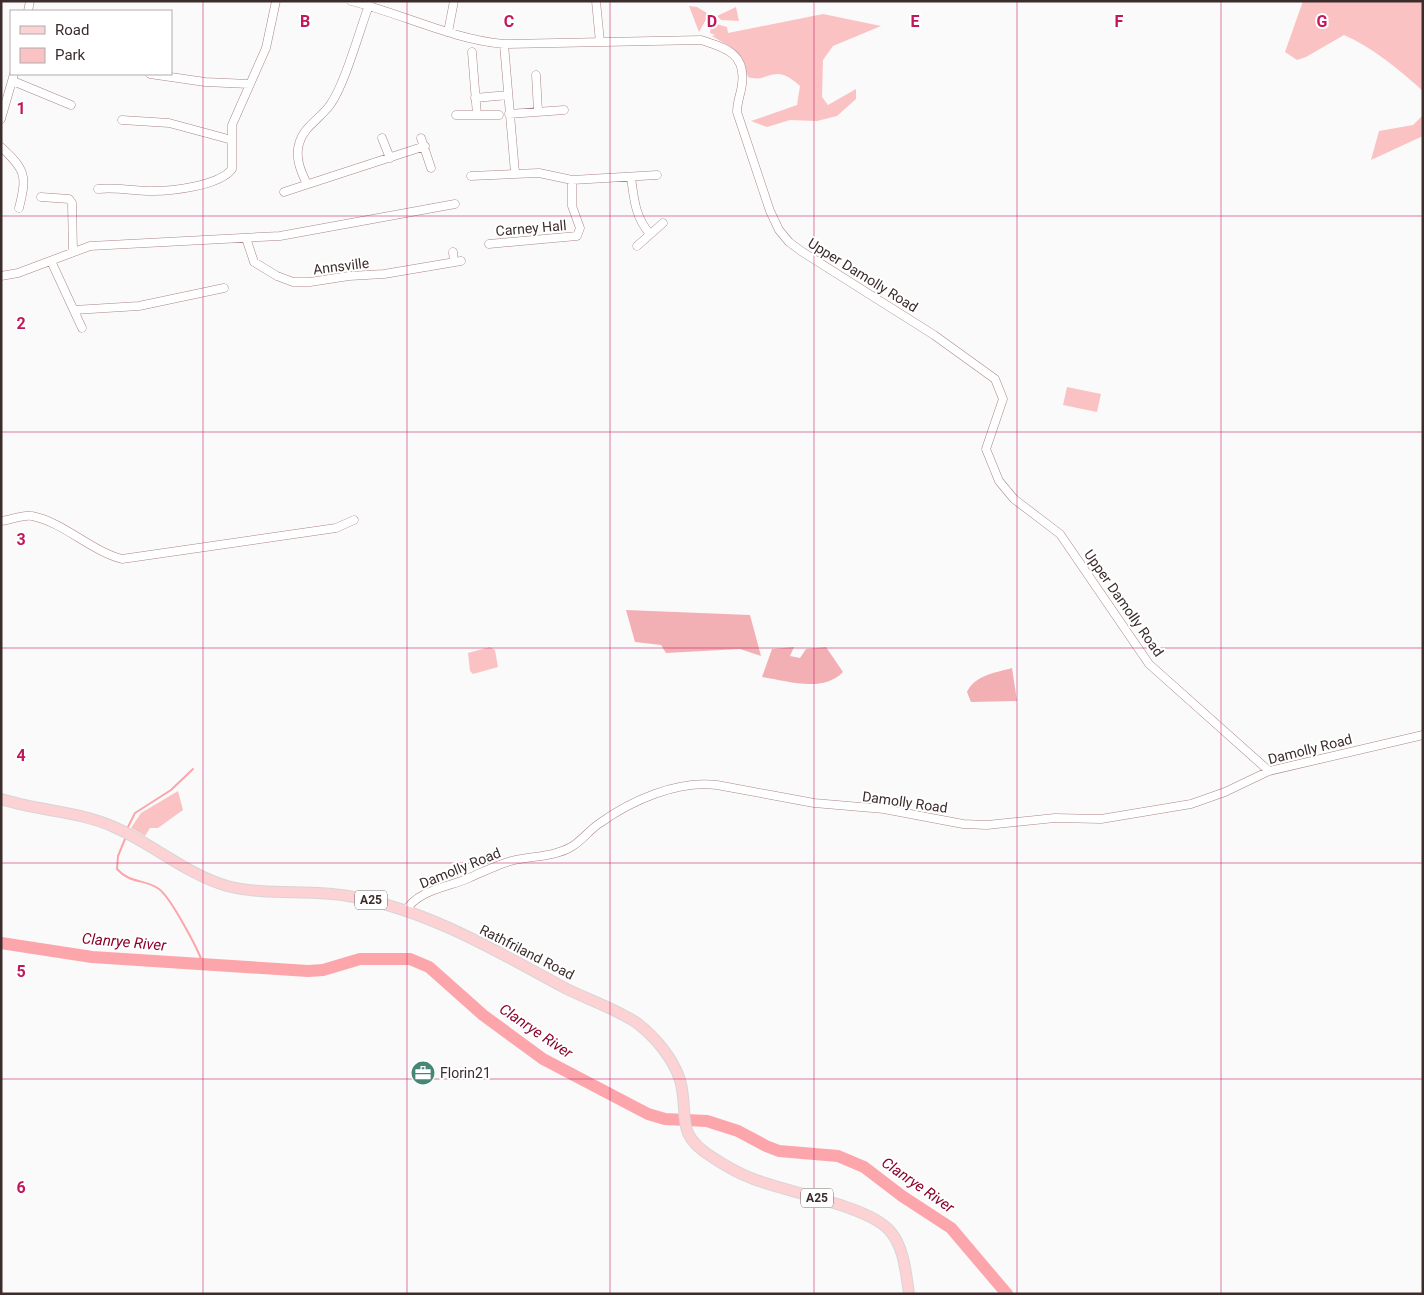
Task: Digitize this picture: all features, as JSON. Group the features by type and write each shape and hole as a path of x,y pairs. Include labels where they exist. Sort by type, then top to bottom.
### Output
{"main road":[{"name":"Rathfriland Road","path":"1,799 99,821 112,826 192,871 238,889 322,892 349,896 406,911 490,947 636,1023 664,1050 680,1080 686,1134 693,1142 710,1156 750,1178 830,1202 878,1221 890,1230 898,1244 909,1294"}],"street":[{"path":"98,189 116,187 160,190 221,179 232,169 232,140 236,113 266,48 276,1"},
{"name":"Upper Damolly Road","path":"352,1 388,10 448,32 485,42 504,44 701,40 731,52 741,64 742,85 737,100 736,112 779,230 800,251 911,319 995,380 1003,399 986,449 999,481 1014,499 1060,534 1149,664 1269,771"},
{"path":"448,32 454,1"},
{"path":"596,1 600,42"},
{"path":"307,184 298,158 299,144 305,131 330,105 369,6"},
{"path":"504,44 515,173"},
{"path":"472,52 477,115"},
{"path":"536,74 538,111"},
{"path":"157,75 205,82 250,84"},
{"path":"1,119 14,77 71,105"},
{"path":"475,98 508,95"},
{"path":"510,114 564,110"},
{"path":"456,115 499,115"},
{"path":"122,120 169,123 232,140"},
{"path":"382,138 390,158"},
{"path":"284,192 390,158 423,142 431,168"},
{"path":"1,147 18,163 24,173 24,188 19,208"},
{"path":"471,176 539,173 572,180 657,175"},
{"path":"631,177 637,213 641,224 650,234"},
{"name":"Carney Hall","path":"489,244 577,236 580,228 572,206 572,180"},
{"path":"41,197 69,199 72,203 73,252"},
{"path":"1,276 18,274 73,252 96,246 307,233 455,204"},
{"path":"637,246 663,223"},
{"name":"Annsville","path":"246,238 254,262 277,276 293,282 384,274 458,262 453,252"},
{"path":"51,261 82,328"},
{"path":"74,310 139,306 224,288"},
{"path":"1,521 31,516 72,534 111,556 122,559 336,528 354,520"},
{"name":"Damolly Road","path":"406,911 412,902 425,894 468,879 500,864 570,848 599,823 624,809 680,786 701,783 718,785 836,807 884,809 963,824 987,825 1055,818 1100,819 1191,804 1225,792 1269,771 1423,735"}],"green space":[{"path":"1303,1 1423,1 1423,91 1376,53 1344,35 1306,57 1297,60 1285,52"},
{"path":"689,6 697,7 707,13 708,16 699,32"},
{"path":"736,7 739,21 721,20 717,16"},
{"path":"823,14 881,26 833,46 823,60 822,97 828,105 856,89 856,99 837,116 817,121 790,120 767,127 751,121 797,105 800,86 783,75 777,74 761,78 748,77 742,59 734,49 712,36 715,35 710,33 711,26 717,24 727,27 728,33"},
{"path":"1423,115 1423,136 1371,160 1379,131 1413,125"},
{"path":"1067,387 1101,394 1097,412 1063,405"},
{"path":"490,647 495,650 498,667 473,674 470,671 468,653"},
{"path":"178,791 183,810 158,828 150,828 145,836 131,828 141,813"}],"shaded area":[{"path":"626,610 750,615 761,656 740,649 666,653 661,645 635,642"},
{"path":"794,647 790,656 800,658 806,649 826,647 843,672 826,682 815,684 794,683 762,677 772,649"},
{"path":"1012,668 1017,701 971,702 967,692 975,682 980,678"}],"waterway":[{"path":"128,827 135,813 171,790 193,769"},
{"path":"125,839 118,856 117,869 127,877 154,886 164,894 184,924 203,964"},
{"name":"Clanrye River","path":"1,943 92,957 308,971 323,970 360,959 410,959 429,967 483,1015 543,1059 648,1114 665,1119 707,1121 738,1131 779,1151 838,1156 864,1167 902,1196 951,1228 1007,1294"}],"place":[{"name":"Florin21","path":"423,1073"}]}
